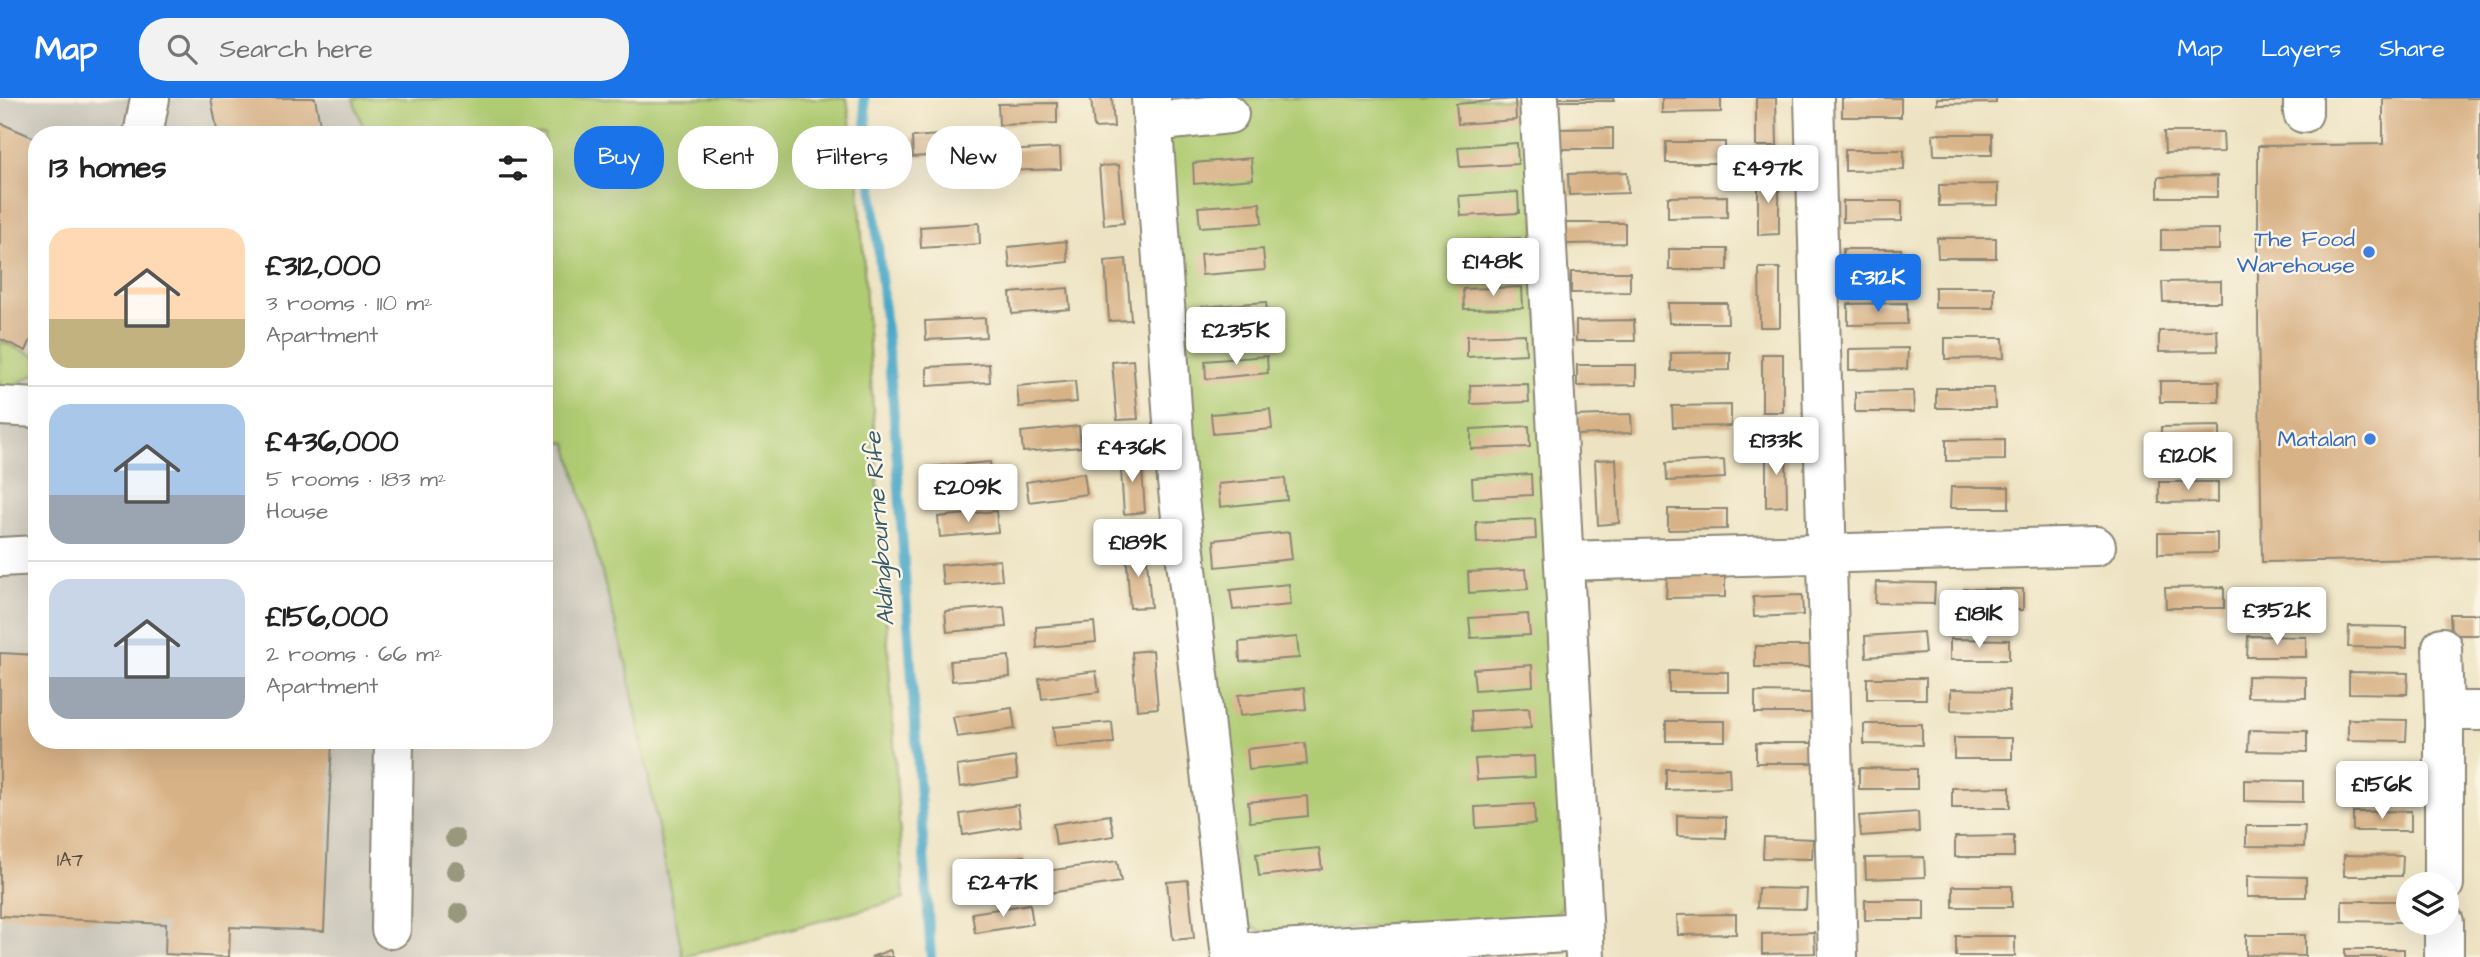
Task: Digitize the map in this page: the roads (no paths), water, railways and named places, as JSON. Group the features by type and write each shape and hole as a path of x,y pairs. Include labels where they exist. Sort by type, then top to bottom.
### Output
{"lane":[{"path":"145,126 150,98"},
{"path":"1229,114 1152,110 1177,481 1231,955 1584,945 1539,98"},
{"path":"1814,98 1838,957"},
{"path":"0,406 28,408"},
{"path":"1564,561 2096,546"},
{"path":"0,557 28,555"},
{"path":"2442,647 2462,711 2445,872"},
{"path":"391,929 394,749"},
{"path":"2444,935 2444,957"}],"waterway":[{"name":"Aldingbourne Rife","path":"864,98 893,403 931,957"}],"place":[{"name":"The Food Warehouse","path":"2369,252"},
{"name":"Matalan","path":"2370,439"}]}
